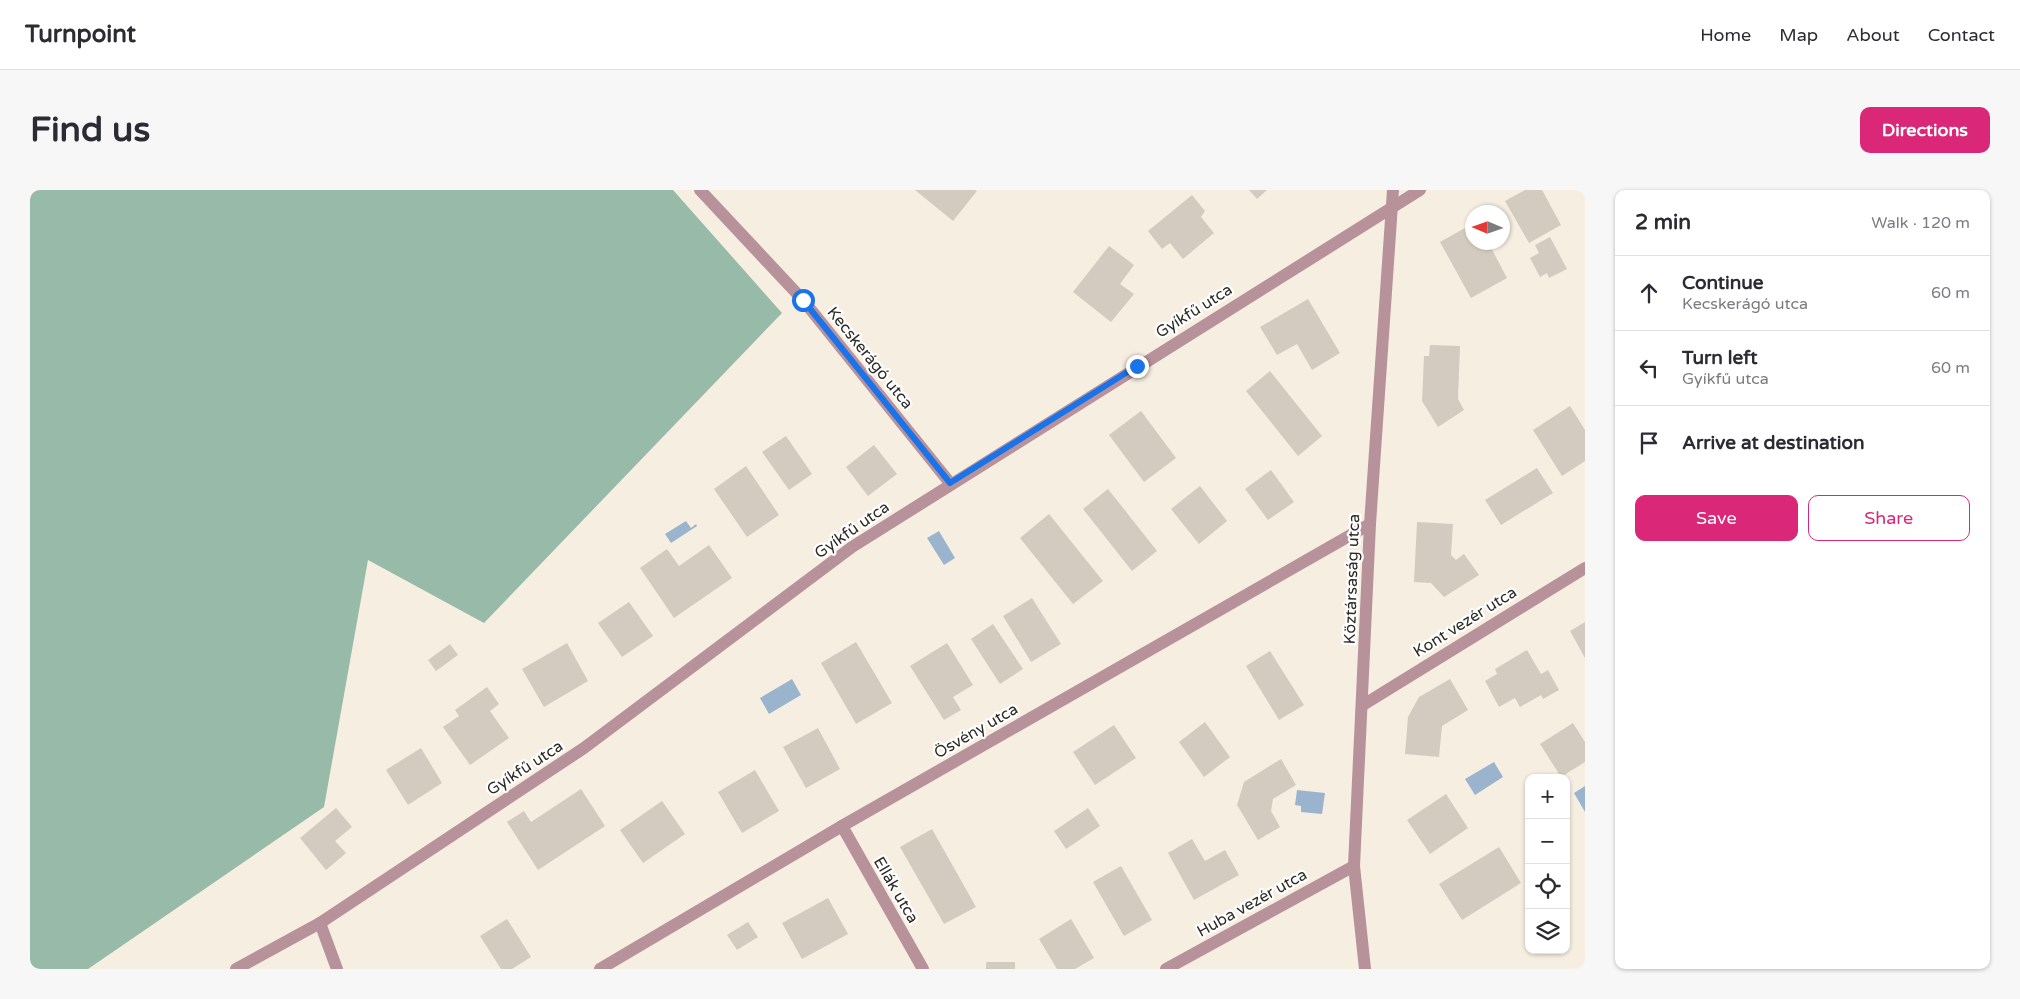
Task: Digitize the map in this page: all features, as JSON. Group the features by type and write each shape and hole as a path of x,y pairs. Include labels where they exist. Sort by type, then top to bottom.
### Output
{"street":[{"name":"Kecskerágó utca","path":"700,190 803,300 950,483"},
{"name":"Köztársaság utca","path":"1365,969 1354,866 1370,524 1394,190"},
{"name":"Gyíkfű utca","path":"236,969 320,923 584,748 852,547 950,483 1393,205 1420,190"},
{"name":"Ösvény utca","path":"600,969 842,826 1370,524"},
{"name":"Kont vezér utca","path":"1363,705 1585,568"},
{"name":"Ellák utca","path":"842,826 923,969"},
{"name":"Huba vezér utca","path":"1166,969 1354,866"},
{"path":"320,923 337,969"}],"green space":[{"path":"30,190 673,190 782,313 484,623 368,560 324,807 88,969 30,969"}],"water":[{"path":"686,521 691,528 696,524 697,526 671,543 665,534"},
{"path":"939,531 955,558 944,565 927,538"},
{"path":"792,679 801,695 769,714 760,698"},
{"path":"1494,762 1503,777 1475,795 1465,779"},
{"path":"1585,786 1585,812 1574,793"},
{"path":"1297,790 1325,793 1322,814 1301,812 1301,806 1295,805"}],"building":[{"path":"915,190 975,190 977,191 953,221"},
{"path":"1249,190 1267,190 1257,199"},
{"path":"1525,190 1542,190 1561,225 1529,243 1510,210 1510,205 1507,205 1505,201"},
{"path":"1192,195 1205,211 1201,217 1214,233 1183,259 1170,243 1162,249 1148,231"},
{"path":"1465,228 1465,250 1492,250 1507,278 1471,298 1440,242"},
{"path":"1550,237 1567,269 1549,278 1547,273 1540,277 1530,258 1539,253 1535,245"},
{"path":"1109,246 1134,265 1120,284 1134,294 1111,322 1073,292"},
{"path":"1308,299 1340,353 1312,370 1297,344 1277,355 1260,327"},
{"path":"1430,345 1460,346 1458,399 1464,410 1438,427 1422,401 1424,356 1429,356"},
{"path":"1270,371 1322,436 1298,456 1246,391"},
{"path":"1570,406 1585,430 1585,461 1562,476 1533,430"},
{"path":"1141,411 1176,458 1144,482 1109,435"},
{"path":"786,436 812,474 789,490 762,452"},
{"path":"874,445 897,474 868,496 846,467"},
{"path":"746,466 779,515 747,537 714,489"},
{"path":"1537,468 1553,493 1501,525 1485,500"},
{"path":"1271,470 1294,502 1268,520 1245,489"},
{"path":"1200,486 1227,521 1199,544 1171,509"},
{"path":"1108,489 1157,551 1132,571 1083,509"},
{"path":"1049,514 1103,581 1073,604 1020,538"},
{"path":"1417,522 1453,524 1451,555 1456,560 1464,554 1479,575 1444,597 1431,583 1414,582"},
{"path":"709,545 732,578 674,618 640,568 667,549 679,566"},
{"path":"1032,598 1061,644 1031,662 1003,616"},
{"path":"629,602 653,636 622,657 598,623"},
{"path":"1585,622 1585,658 1570,631"},
{"path":"993,624 1023,669 1000,684 971,639"},
{"path":"856,642 892,703 856,724 821,663"},
{"path":"567,643 588,681 544,707 522,669"},
{"path":"947,643 973,685 953,697 961,710 944,720 910,666"},
{"path":"450,644 458,655 436,671 428,660"},
{"path":"1527,650 1541,674 1548,670 1559,690 1543,699 1541,695 1520,707 1515,698 1499,707 1485,681 1497,674 1495,669"},
{"path":"1270,651 1304,705 1279,720 1246,666"},
{"path":"1450,679 1468,710 1442,726 1439,757 1405,754 1408,717 1419,697"},
{"path":"487,687 499,704 490,711 509,738 470,765 443,727 459,716 455,710"},
{"path":"1205,722 1230,757 1204,777 1179,742"},
{"path":"1573,723 1585,742 1585,762 1566,774 1559,774 1540,744"},
{"path":"1114,725 1136,758 1095,785 1073,752"},
{"path":"818,728 840,769 806,788 783,747"},
{"path":"421,748 442,783 408,805 386,770"},
{"path":"1281,759 1296,785 1273,799 1271,811 1280,827 1258,840 1237,805 1244,782"},
{"path":"755,770 779,811 742,833 718,792"},
{"path":"581,789 605,826 538,870 507,822 524,811 531,822"},
{"path":"1446,794 1468,828 1430,854 1407,820"},
{"path":"662,801 685,834 643,863 620,830"},
{"path":"336,808 352,827 335,841 346,853 326,870 300,838"},
{"path":"1088,808 1100,826 1066,849 1054,831"},
{"path":"932,829 976,907 944,924 900,847"},
{"path":"1192,839 1205,861 1225,850 1239,875 1194,900 1168,853"},
{"path":"1499,847 1521,883 1462,920 1439,884"},
{"path":"1121,866 1152,920 1124,936 1093,882"},
{"path":"828,898 848,934 802,959 782,923"},
{"path":"507,919 531,957 512,969 501,969 480,936"},
{"path":"1071,919 1094,958 1075,969 1057,969 1039,939"},
{"path":"748,922 758,937 737,950 727,935"},
{"path":"986,962 1015,962 1015,969 986,969"}],"route":[{"path":"803,300 950,483 1137,366"}]}
